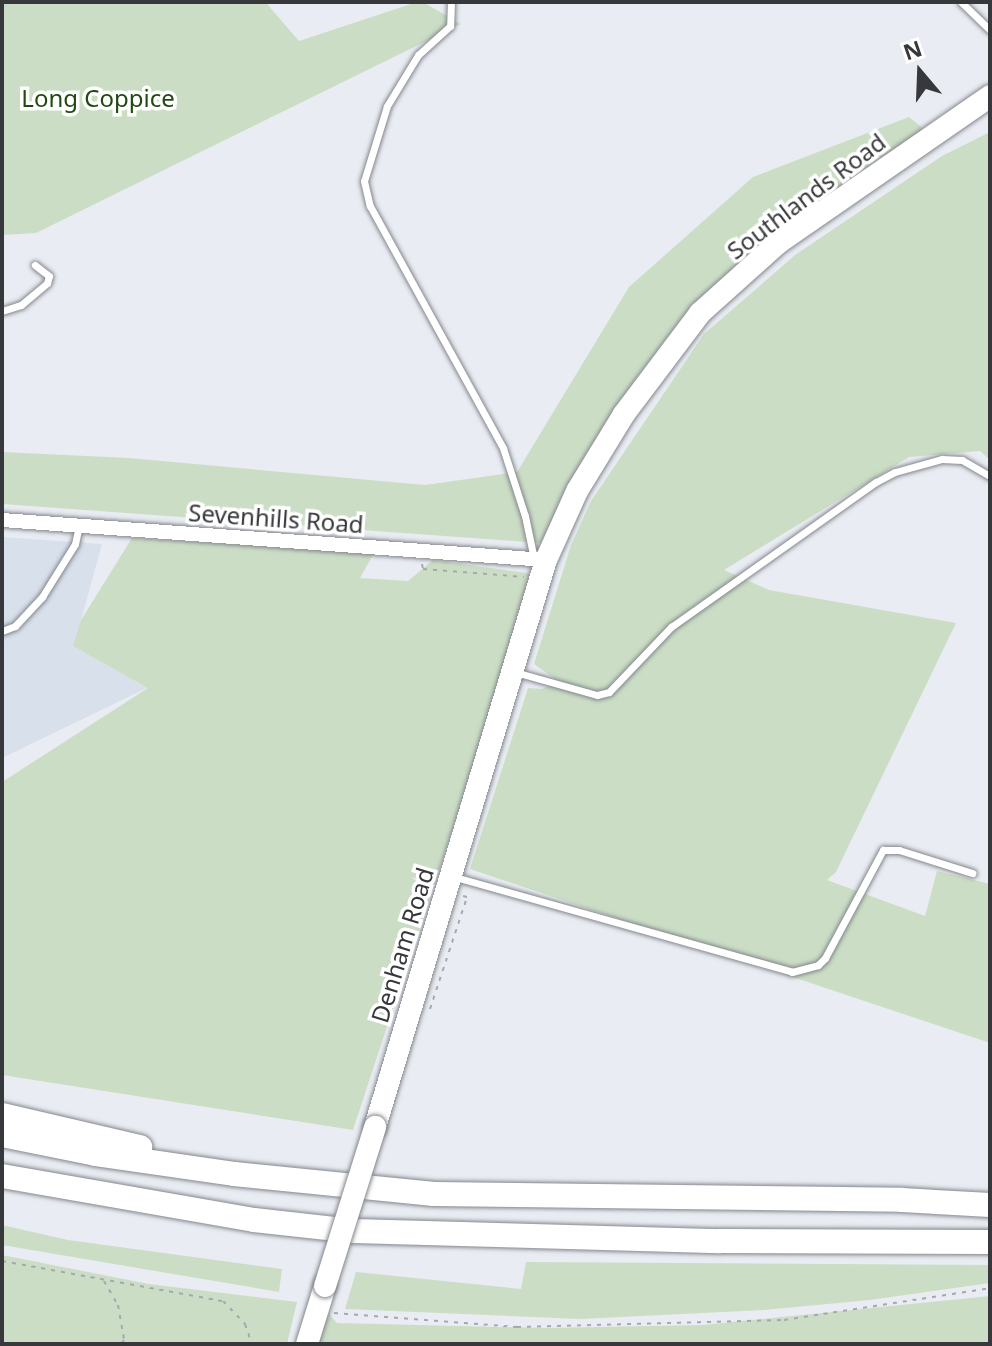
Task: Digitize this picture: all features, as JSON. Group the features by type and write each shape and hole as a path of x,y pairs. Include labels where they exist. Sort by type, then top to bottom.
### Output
{"highway":[{"path":"2,1115 103,1137 234,1174"},
{"path":"2,1135 96,1154 234,1174 434,1194 902,1200 990,1205"},
{"path":"2,1176 254,1220 354,1231 720,1241 990,1242"}],"main road":[{"name":"Southlands Road","path":"540,560 624,414 700,313 778,243 990,96"},
{"name":"Denham Road","path":"307,1344 331,1293 375,1127 513,671 540,560"}],"street":[{"name":"Sevenhills Road","path":"2,520 540,560"}],"lane":[{"path":"451,2 450,26 418,55 387,106 364,181 370,206 503,448 540,560"},
{"path":"961,2 990,30"},
{"path":"2,311 21,305 47,283 49,276 35,265"},
{"path":"513,671 597,695 609,692 671,627 876,482 895,472 942,459 962,460 990,476"},
{"path":"2,631 15,626 42,597 75,544 79,525"},
{"path":"449,875 792,972 818,965 825,958 883,850 899,850 972,873"}],"path":[{"path":"2,1261 223,1301 245,1324 252,1344"},
{"path":"104,1280 118,1305 124,1340 121,1344"},
{"path":"331,1293 333,1313 517,1327 784,1320 990,1288"}],"shaded area":[{"path":"2,537 102,544 74,646 149,687 2,758"}],"green space":[{"name":"Long Coppice","path":"2,2 272,2 267,4 299,41 417,2 423,2 461,24 36,233 2,235"},
{"path":"909,117 925,130 699,301 669,335 612,421 541,543 2,504 2,452 129,458 425,485 517,472 629,287 753,177"},
{"path":"990,132 990,460 980,451 909,457 724,570 769,590 956,623 836,872 827,880 925,916 937,871 990,884 990,1043 470,869 528,688 542,689 559,682 534,664 571,545 591,501 704,334 795,255 942,156"},
{"path":"132,538 374,553 360,578 408,581 433,560 534,574 435,884 411,877 431,893 353,1130 2,1075 2,782 148,688 73,646 81,620"},
{"path":"2,1225 68,1240 282,1269 279,1292 2,1245"},
{"path":"2,1255 149,1284 297,1302 287,1344 2,1344"},
{"path":"526,1262 990,1265 990,1283 870,1300 764,1310 580,1319 345,1309 356,1272 521,1289"},
{"path":"990,1296 990,1344 318,1344 328,1313 337,1323 545,1328 703,1325"}]}
